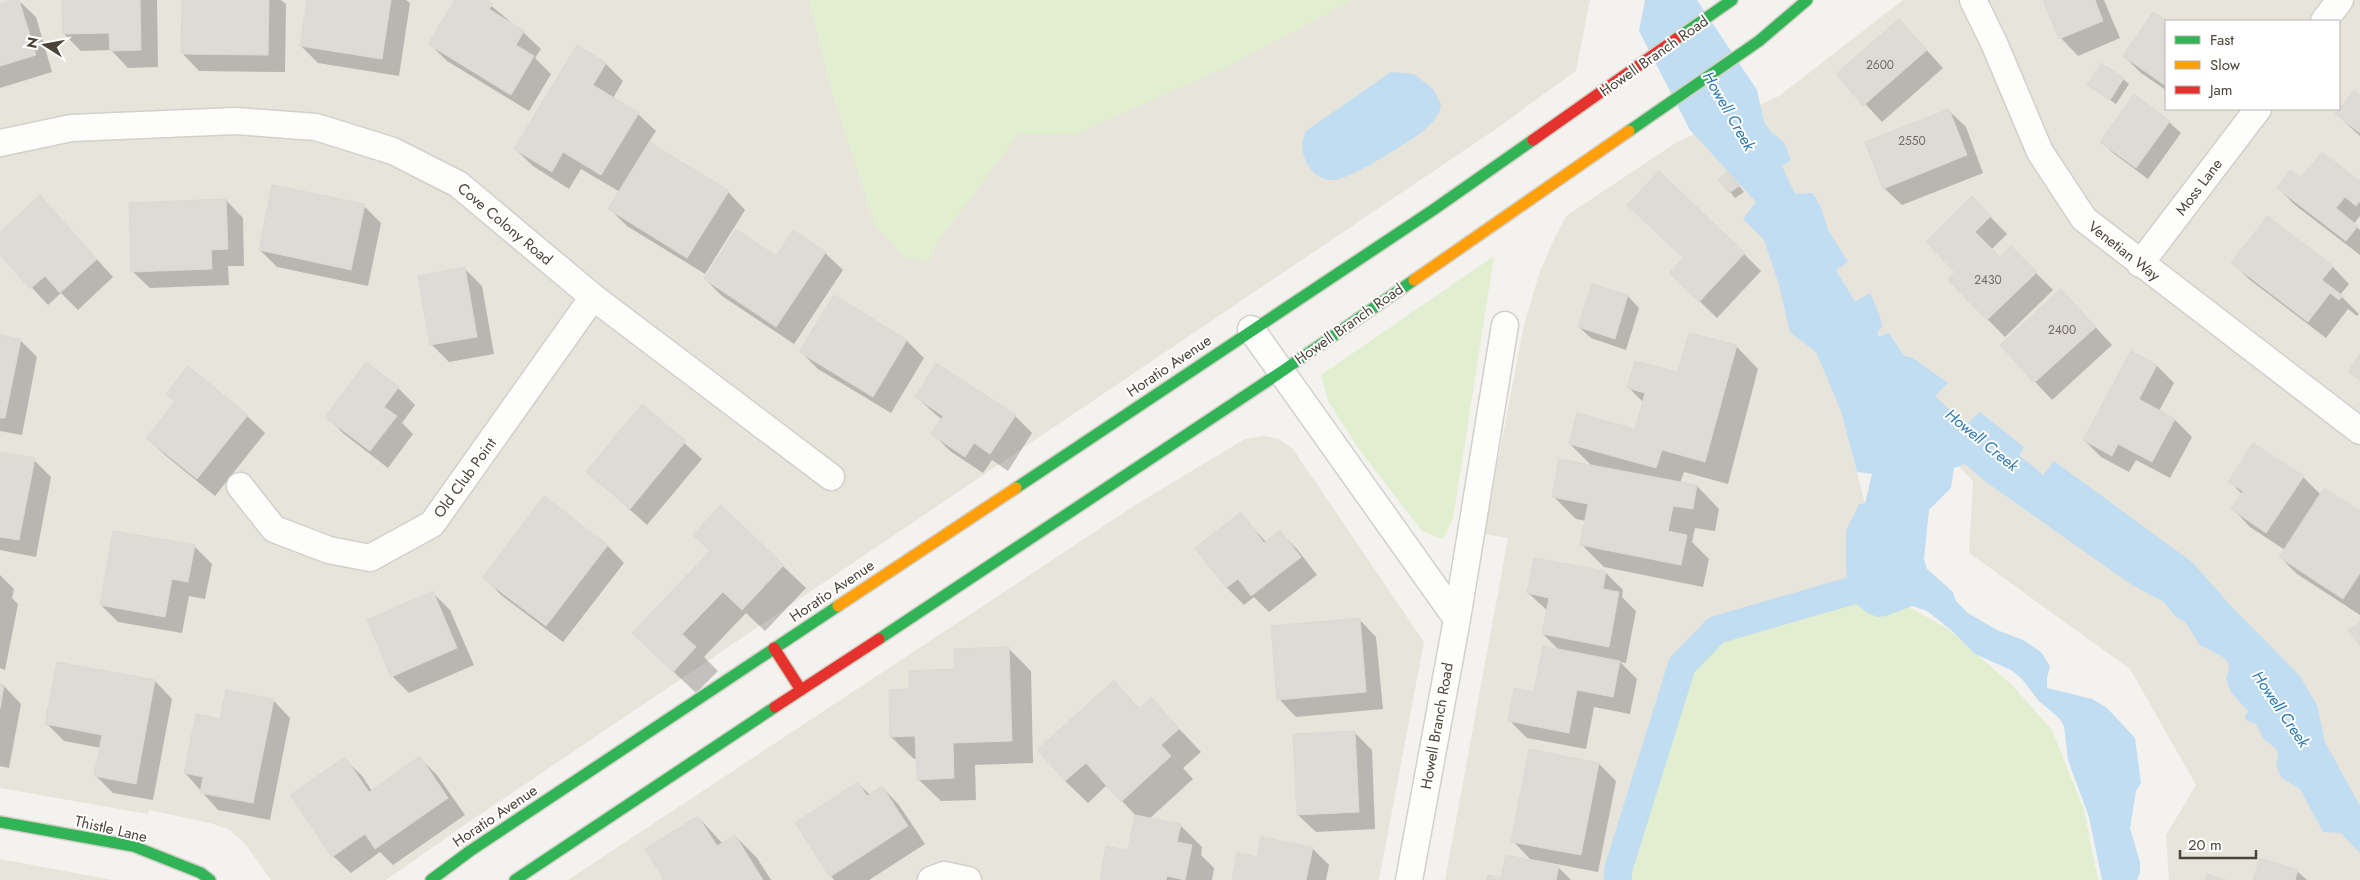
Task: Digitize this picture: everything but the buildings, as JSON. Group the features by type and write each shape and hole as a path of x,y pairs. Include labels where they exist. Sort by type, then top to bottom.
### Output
{"main road":[{"name":"Howell Branch Road","path":"1281,372 1759,41 1807,0"},
{"name":"Howell Branch Road","path":"1251,329 1433,210 1730,2"},
{"name":"Horatio Avenue","path":"431,880 470,851 1251,329"},
{"path":"515,880 1281,372"},
{"path":"774,648 801,690"},
{"name":"Thistle Lane","path":"0,822 133,846 201,873 210,880"}],"street":[{"name":"Venetian Way","path":"1973,0 1994,43 2040,152 2084,220 2360,431"},
{"path":"2325,20 2340,0"},
{"name":"Moss Lane","path":"2140,264 2257,110"},
{"name":"Cove Colony Road","path":"0,143 71,128 236,121 316,126 393,151 458,184 593,297 831,477"},
{"name":"Old Club Point","path":"240,486 274,529 329,550 370,558 432,524 593,297"},
{"path":"1457,619 1506,325"},
{"path":"1251,329 1281,372"},
{"name":"Howell Branch Road","path":"1281,372 1457,619 1409,880"},
{"path":"931,880 944,875 968,880"}],"shaded area":[{"path":"0,0 1590,0 1576,71 1493,131 463,826 386,880 271,880 245,844 230,830 210,823 149,810 148,814 0,788"},
{"path":"1903,0 2360,0 2360,880 2169,880 2166,835 2196,785 2130,669 1969,553 1973,481 1819,323 1888,595 1618,872 1618,880 1445,880 1508,538 1484,534 1524,325 1540,271 1566,216 1677,142 1779,96"},
{"path":"1263,436 1279,439 1293,449 1424,642 1379,880 568,880 1137,504 1245,439"},
{"path":"0,859 113,880 0,880"}],"green space":[{"path":"809,0 1354,0 1223,69 1074,135 1019,134 939,240 928,262 905,257 875,226 833,96"},
{"path":"1494,256 1453,519 1443,539 1422,531 1358,448 1328,401 1321,375"},
{"path":"1888,595 1948,629 2012,685 2052,730 2084,810 2098,880 1618,880 1618,872 1686,653"}],"water":[{"name":"Howell Creek","path":"1645,0 1697,0 1757,90 1764,122 1771,132 1784,142 1791,160 1782,166 1795,194 1813,193 1821,207 1828,230 1848,262 1836,270 1855,302 1870,293 1880,316 1882,327 1878,331 1878,337 1889,333 1904,356 1913,358 1948,383 1935,396 1966,425 1980,412 2024,447 2019,455 2043,475 2054,461 2192,562 2232,607 2300,676 2317,705 2325,742 2360,806 2360,853 2341,833 2323,832 2300,789 2282,778 2276,766 2278,756 2276,749 2263,738 2256,724 2246,720 2245,716 2248,711 2231,692 2226,678 2229,671 2228,663 2223,657 2200,645 2185,622 2175,616 2164,602 2132,585 1986,482 1965,464 1954,468 1951,488 1929,510 1924,559 1927,569 1953,592 1956,601 1968,613 1997,630 2023,640 2041,652 2050,666 2047,688 2092,699 2107,708 2135,738 2141,783 2136,791 2130,828 2140,862 2140,873 2137,880 2102,880 2089,817 2068,760 2064,726 2059,718 2038,700 2022,679 2011,670 1975,654 1951,630 1927,611 1912,606 1886,616 1877,617 1866,612 1850,599 1846,571 1846,531 1859,504 1865,503 1872,474 1857,472 1841,411 1816,352 1790,332 1779,285 1764,240 1743,219 1756,202 1690,130 1639,31"},
{"path":"1391,72 1414,74 1433,89 1441,104 1437,116 1415,137 1354,173 1335,180 1318,176 1309,167 1305,159 1303,139 1306,131"}],"waterway":[{"path":"1618,880 1618,870 1682,665 1716,630 1885,581"}],"traffic: fast":[{"path":"1676,39 1732,0"},
{"path":"1629,131 1759,41 1807,0"},
{"path":"1016,488 1433,210 1533,140"},
{"path":"879,639 1281,372 1414,280"},
{"path":"431,880 470,851 838,606"},
{"path":"515,880 775,707"},
{"path":"0,822 133,846 201,873 210,880"}],"traffic: slow":[{"path":"1414,280 1629,131"},
{"path":"838,606 1016,488"}],"traffic: jam":[{"path":"1533,140 1676,39"},
{"path":"775,707 879,639"},
{"path":"774,648 801,690"}]}
